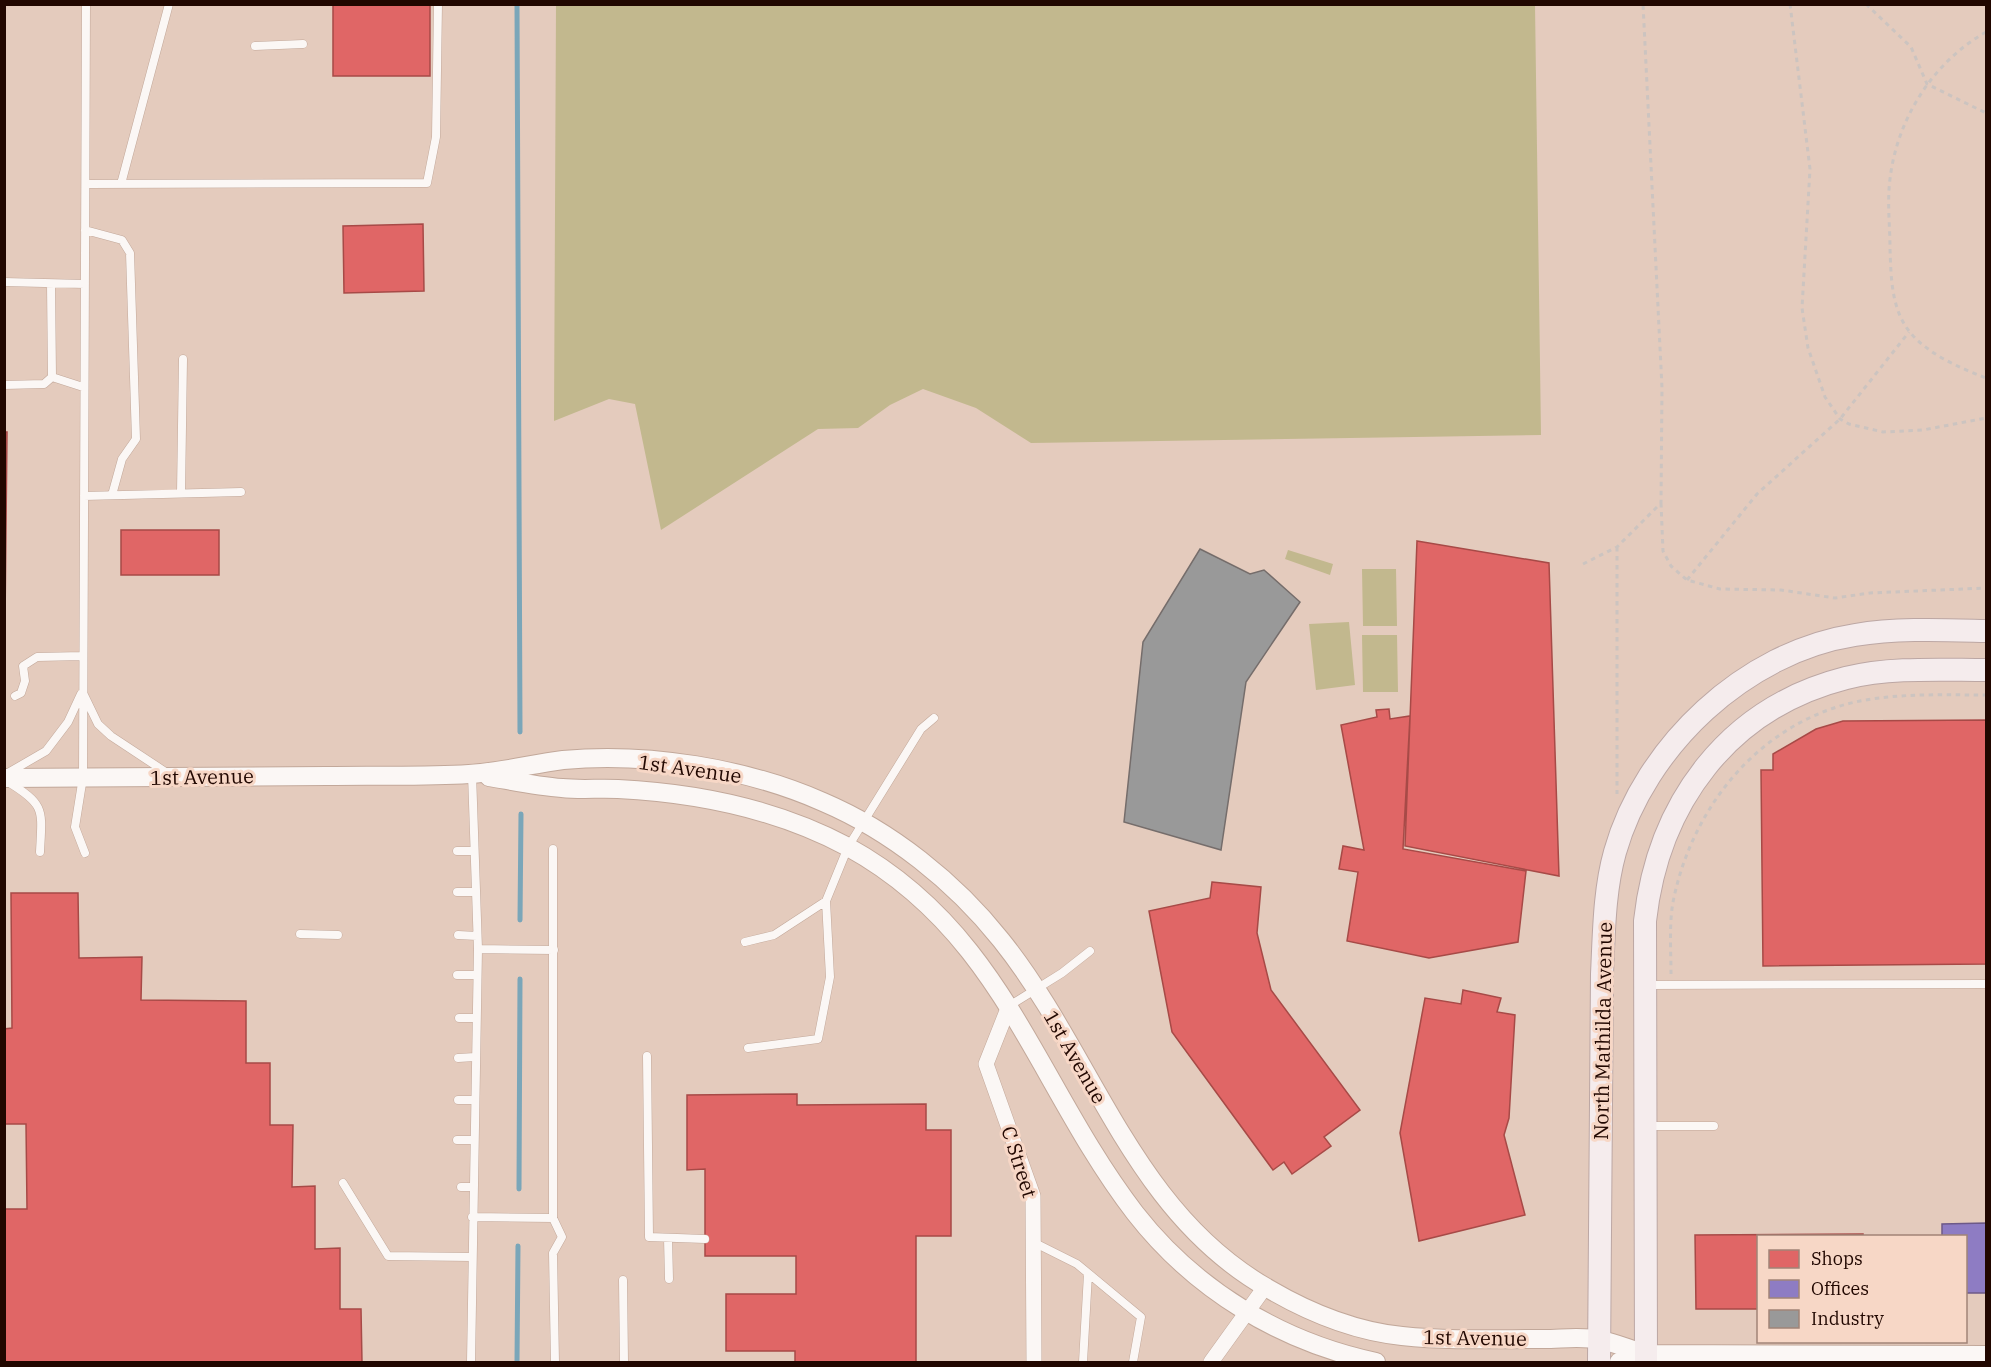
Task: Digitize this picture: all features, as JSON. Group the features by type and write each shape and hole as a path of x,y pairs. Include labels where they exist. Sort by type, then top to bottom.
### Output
{"main road":[{"name":"North Mathilda Avenue","path":"1599,1362 1602,974 1608,891 1615,853 1627,819 1644,784 1664,754 1718,699 1748,678 1782,659 1817,645 1854,635 1895,631 1986,631"},
{"name":"North Mathilda Avenue","path":"1646,1358 1647,1126 1643,985 1645,921 1654,866 1676,810 1696,779 1744,729 1777,706 1810,691 1846,678 1881,672 1986,670"}],"street":[{"name":"1st Avenue","path":"4,778 472,774 566,760 678,764 727,770 778,784 863,821 904,849 969,902 1003,942 1035,989 1132,1156 1160,1195 1189,1229 1225,1262 1265,1287 1318,1315 1398,1336 1446,1339 1599,1339 1646,1358"},
{"name":"1st Avenue","path":"472,774 563,789 618,789 722,801 767,812 848,847 886,873 947,924 979,961 1010,1005 1107,1172 1136,1214 1167,1250 1207,1286 1247,1312 1297,1338 1345,1356 1376,1362"},
{"name":"C Street","path":"1010,1005 986,1064 1033,1196 1034,1362"},
{"path":"1211,1362 1265,1287"},
{"path":"1619,1362 1646,1358 1868,1359 1986,1355"}],"lane":[{"path":"85,854 75,827 83,777 86,4"},
{"path":"121,184 169,4"},
{"path":"86,184 427,183 436,137 438,4"},
{"path":"255,46 303,44"},
{"path":"86,230 122,240 130,253 136,439 122,459 112,495"},
{"path":"4,282 85,284"},
{"path":"51,284 52,378"},
{"path":"181,493 183,359"},
{"path":"52,378 83,387"},
{"path":"4,385 44,384 52,378"},
{"path":"84,495 241,492"},
{"path":"15,696 21,693 25,681 23,666 37,657 82,656"},
{"path":"83,690 98,724 111,736 135,749 172,778"},
{"path":"40,852 42,814 33,797 4,778 46,751 68,722 83,690"},
{"path":"748,1048 818,1039 830,977 826,901 848,847 863,821 921,729 934,718"},
{"path":"471,1362 472,1187 478,949 472,774"},
{"path":"553,849 553,1218 562,1237 553,1253 555,1362"},
{"path":"457,851 474,851"},
{"path":"457,892 476,892"},
{"path":"746,942 774,935 826,901"},
{"path":"300,934 338,935"},
{"path":"459,935 477,936"},
{"path":"478,949 554,950"},
{"path":"1010,1005 1062,973 1090,951"},
{"path":"457,975 476,975"},
{"path":"1643,985 1986,984"},
{"path":"459,1018 476,1018"},
{"path":"647,1056 649,1237 705,1239"},
{"path":"458,1058 475,1057"},
{"path":"458,1100 475,1100"},
{"path":"1647,1126 1714,1126"},
{"path":"457,1140 474,1140"},
{"path":"343,1183 388,1256 472,1257"},
{"path":"461,1186 472,1187"},
{"path":"472,1217 553,1218"},
{"path":"668,1238 669,1279"},
{"path":"1033,1242 1077,1264 1141,1317 1133,1362"},
{"path":"1083,1362 1089,1274"},
{"path":"623,1280 624,1362"}],"path":[{"path":"1643,4 1662,388 1663,551 1671,566 1687,580 1720,589 1781,590 1835,598 1870,593 1986,588"},
{"path":"1790,4 1810,169 1802,308 1808,348 1825,397 1840,419 1849,424 1883,432 1923,430 1986,418"},
{"path":"1866,4 1911,47 1927,84 1986,113"},
{"path":"1986,32 1965,44 1927,84 1900,136 1890,182 1891,281 1899,315 1909,332 1931,352 1986,378"},
{"path":"1687,580 1757,494 1840,419 1909,332"},
{"path":"1583,564 1621,544 1661,503"},
{"path":"1617,547 1617,800"},
{"path":"1671,985 1673,904 1685,859 1706,810 1726,784 1752,757 1803,721 1857,702 1920,695 1986,695"}],"shaded area":[{"path":"556,5 1535,5 1541,435 1031,443 976,408 923,389 890,405 858,428 818,429 661,530 635,404 609,399 554,421"},
{"path":"1288,550 1333,564 1330,575 1285,559"},
{"path":"1362,569 1396,569 1397,626 1363,626"},
{"path":"1349,622 1355,685 1316,690 1309,624"},
{"path":"1362,635 1397,635 1398,692 1363,692"}],"building: Shops":[{"path":"333,4 430,4 430,76 333,76"},
{"path":"423,224 424,291 344,293 343,226"},
{"path":"4,432 7,432 5,623 4,623"},
{"path":"121,530 219,530 219,575 121,575"},
{"path":"1417,541 1549,563 1559,876 1405,846"},
{"path":"1389,709 1390,719 1410,716 1403,849 1526,871 1518,942 1429,958 1347,941 1358,872 1339,869 1343,846 1364,850 1341,725 1377,717 1376,710"},
{"path":"1986,720 1986,964 1763,966 1761,770 1773,770 1773,754 1816,729 1843,721"},
{"path":"1212,882 1261,887 1257,933 1271,990 1360,1110 1324,1137 1331,1146 1292,1174 1284,1162 1273,1170 1172,1032 1149,911 1210,898"},
{"path":"11,893 78,893 79,958 142,957 141,1000 246,1001 246,1063 270,1063 270,1125 293,1125 292,1187 315,1186 315,1249 340,1248 340,1309 361,1309 362,1362 4,1362 4,1209 27,1209 26,1124 5,1124 4,1029 12,1028"},
{"path":"1463,990 1501,998 1497,1012 1515,1015 1509,1118 1504,1135 1525,1215 1419,1241 1400,1133 1425,998 1461,1004"},
{"path":"797,1094 797,1105 926,1104 926,1130 951,1130 951,1236 916,1236 916,1362 795,1362 795,1351 726,1351 726,1294 796,1294 796,1256 705,1256 705,1169 687,1170 687,1095"},
{"path":"1863,1234 1757,1235 1757,1309 1696,1309 1695,1235"}],"building: Offices":[{"path":"1986,1223 1986,1293 1967,1293 1967,1235 1942,1235 1942,1224"}],"building: Industry":[{"path":"1200,549 1250,574 1264,570 1300,602 1246,682 1221,850 1124,822 1143,642"}],"waterway":[{"path":"517,4 520,732"},
{"path":"520,920 521,814"},
{"path":"519,1189 520,979"},
{"path":"517,1362 518,1246"}]}
